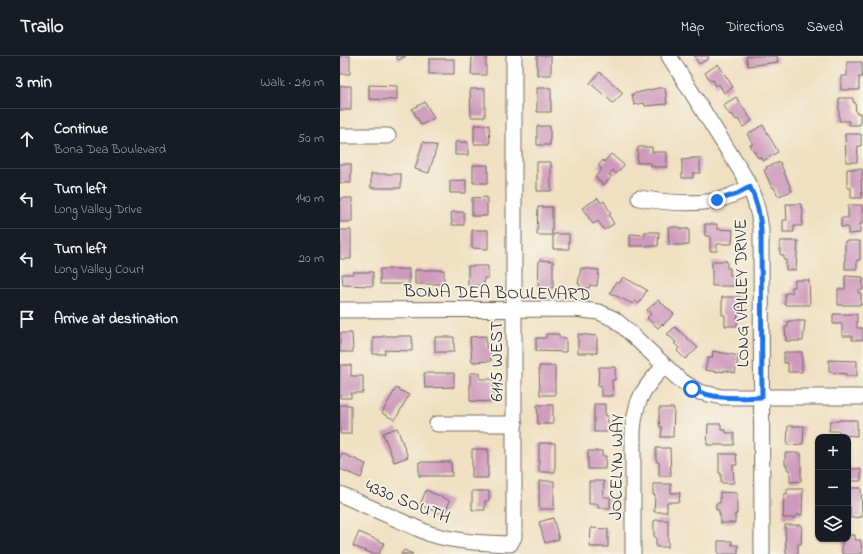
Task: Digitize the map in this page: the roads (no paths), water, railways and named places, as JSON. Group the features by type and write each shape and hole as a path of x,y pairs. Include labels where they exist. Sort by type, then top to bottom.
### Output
{"street":[{"name":"6115 WEST","path":"510,544 514,537 515,530 514,56"},
{"name":"LONG VALLEY DRIVE","path":"669,56 750,187 757,205 761,230 762,554"},
{"path":"340,136 388,136"},
{"path":"639,198 662,202 708,201 726,198 750,187"},
{"name":"BONA DEA BOULEVARD","path":"340,310 575,309 599,312 608,315 621,324 686,386 699,392 722,397 863,397"},
{"name":"JOCELYN WAY","path":"634,554 633,432 635,412 637,403 643,391 664,366"},
{"path":"437,424 515,424"},
{"name":"4330 SOUTH","path":"340,494 430,534 469,542 510,544"}]}
